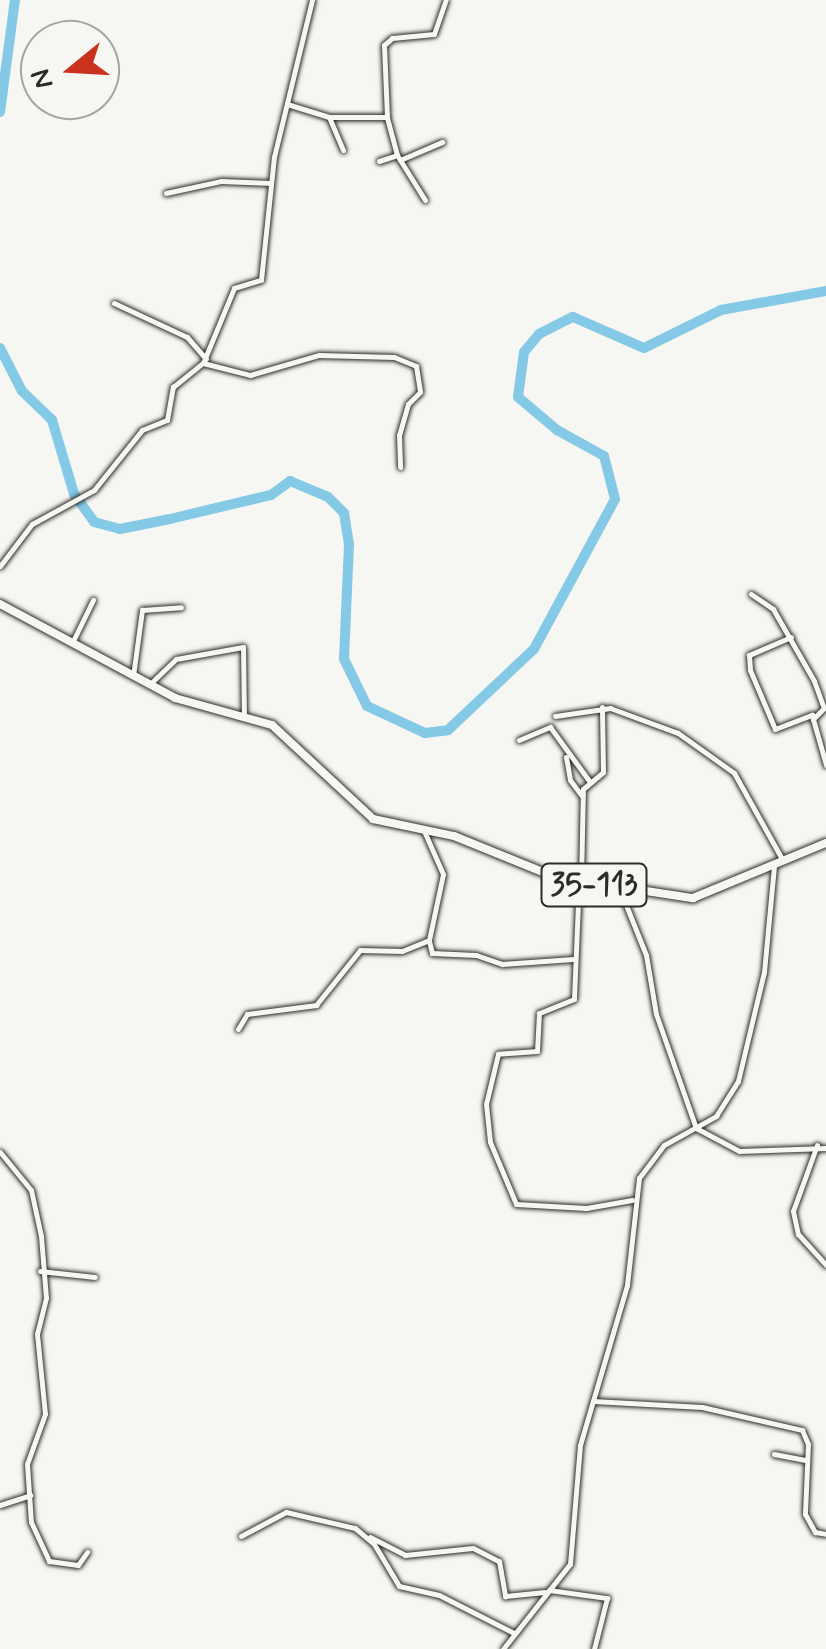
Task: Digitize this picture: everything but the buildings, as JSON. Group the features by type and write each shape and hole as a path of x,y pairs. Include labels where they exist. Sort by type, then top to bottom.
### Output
{"main road":[{"name":"35-113","path":"0,604 187,702 278,729 343,786 363,811 391,827 485,846 555,876 620,890 693,898 826,843"}],"street":[{"path":"0,566 32,524 81,498 111,474 142,430 167,420 174,384 205,361 232,291 261,279 270,183 312,0"},
{"path":"424,200 398,157 387,117 386,41 430,36 446,0"},
{"path":"286,104 328,117 387,117"},
{"path":"328,117 344,150"},
{"path":"379,161 442,142"},
{"path":"166,193 221,181 270,183"},
{"path":"114,303 187,337 205,361 250,375 320,355 394,358 416,366 420,392 408,405 398,442 400,467"},
{"path":"751,594 767,602 791,636 823,706 815,714 775,729 750,670 749,655 791,636"},
{"path":"72,643 93,600"},
{"path":"133,676 143,608 180,608"},
{"path":"150,684 176,658 243,647 244,717"},
{"path":"581,882 584,798 590,782 604,772 602,707"},
{"path":"503,1649 570,1564 576,1543 580,1446 626,1285 632,1200 653,1157 716,1116 738,1082 764,972 778,861 725,766 669,729 602,707 555,716"},
{"path":"815,714 826,765"},
{"path":"518,740 548,727 590,782"},
{"path":"566,754 570,780 584,798"},
{"path":"424,831 443,874 429,940 432,953 476,955 502,964 573,959"},
{"path":"555,876 572,888 578,903 574,999 540,1013 539,1049 498,1054 486,1104 490,1142 516,1204 586,1208 632,1200"},
{"path":"620,890 646,955 656,1014 696,1128 739,1152 817,1144 826,1148"},
{"path":"238,1029 248,1014 316,1005 360,950 402,950 429,940"},
{"path":"817,1144 793,1212 798,1234 826,1265"},
{"path":"0,1152 31,1190 46,1298 37,1334 44,1414 27,1464 35,1537 48,1560 78,1565 87,1552"},
{"path":"40,1271 95,1277"},
{"path":"593,1401 702,1406 802,1430 808,1463 806,1514 815,1532 826,1534"},
{"path":"774,1454 808,1463"},
{"path":"0,1505 30,1495"},
{"path":"241,1536 286,1512 367,1535 405,1554 473,1548 498,1560 505,1596 548,1591 605,1596 609,1607 594,1649"},
{"path":"367,1535 398,1586 439,1595 514,1633"}],"waterway":[{"path":"0,112 15,0"},
{"path":"0,348 22,391 52,420 74,494 94,522 120,529 170,519 271,495 290,481 328,497 344,513 349,544 344,659 367,706 425,733 448,730 534,649 615,499 604,456 557,430 518,397 524,352 539,334 573,317 644,348 721,310 826,291"}]}
